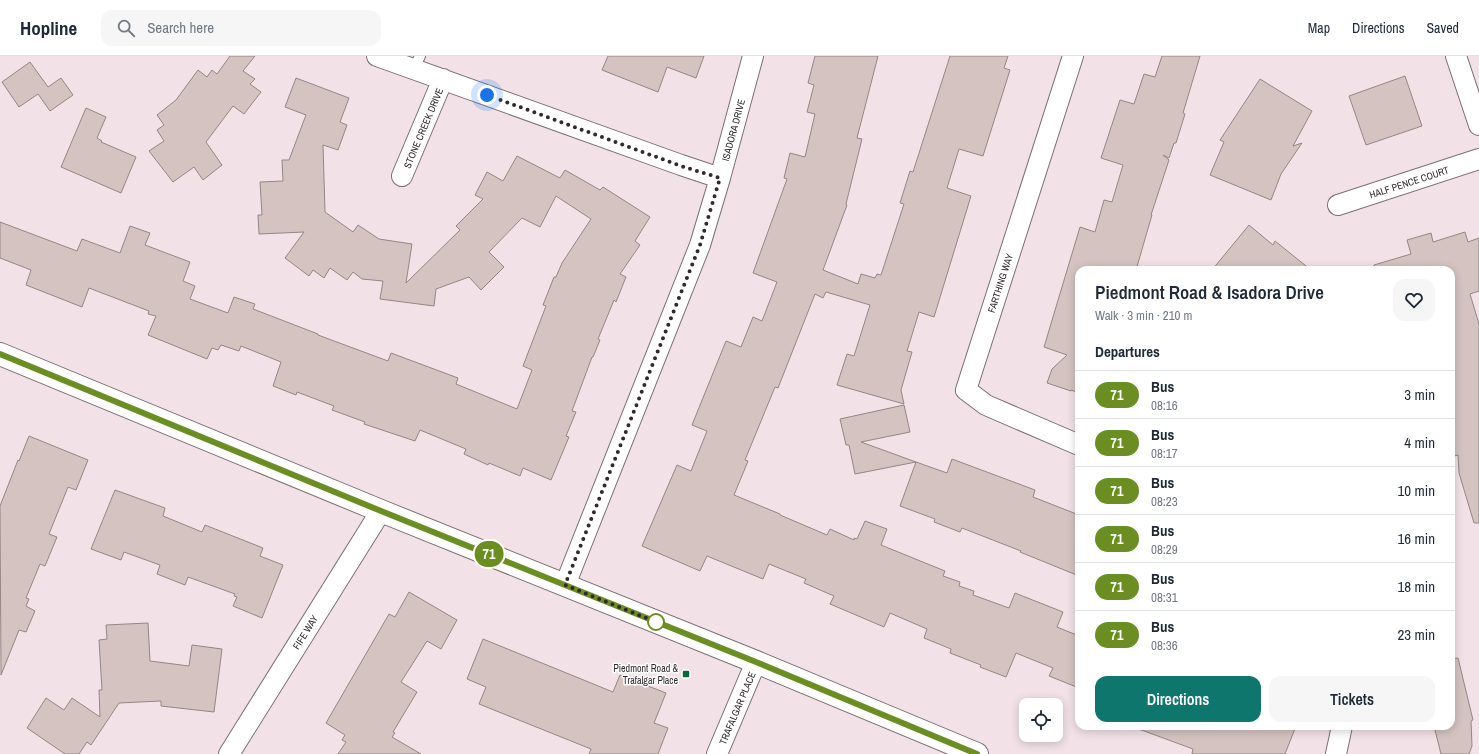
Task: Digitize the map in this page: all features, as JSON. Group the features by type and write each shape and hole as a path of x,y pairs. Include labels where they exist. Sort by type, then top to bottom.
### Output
{"main road":[{"path":"0,354 381,511 756,662 977,754"}],"street":[{"name":"STONE CREEK DRIVE","path":"377,56 417,62 443,79 681,166 720,178"},
{"name":"ISADORA DRIVE","path":"565,585 700,245 753,56"},
{"name":"FARTHING WAY","path":"1073,56 966,390 986,405 1075,443"},
{"path":"1456,56 1479,125"},
{"name":"STONE CREEK DRIVE","path":"402,176 443,79"},
{"name":"HALF PENCE COURT","path":"1338,204 1479,159"},
{"name":"FIFE WAY","path":"229,754 381,511"},
{"name":"TRAFALGAR PLACE","path":"717,754 756,662"},
{"path":"1336,754 1341,730"}],"building":[{"path":"230,56 255,56 243,71 255,79 250,84 261,92 244,114 233,106 206,142 222,165 203,180 194,167 173,182 149,151 164,141 157,130 164,125 157,115 176,100 198,70 207,77 212,70 217,74"},
{"path":"608,56 704,56 696,78 667,67 658,92 602,70"},
{"path":"815,56 878,56 857,138 862,139 847,205 823,270 858,284 861,274 875,278 877,274 881,275 904,204 900,203 910,171 913,172 950,56 1008,56 1004,68 1010,70 983,156 959,149 947,188 971,196 934,317 919,312 907,351 912,352 901,390 904,404 837,385 847,354 854,356 870,305 826,292 823,298 815,294 778,388 775,387 745,460 748,461 734,495 827,535 830,529 854,540 854,538 857,539 865,521 887,529 881,545 945,571 943,576 960,582 959,586 974,591 973,595 1009,608 1015,593 1063,612 1057,627 1075,634 1075,686 1049,676 1053,668 1016,653 1006,677 980,667 981,665 950,653 951,649 924,638 927,629 890,613 884,627 830,604 834,596 804,583 806,579 769,564 763,579 707,556 700,571 642,546 677,465 691,471 707,431 692,425 726,341 741,347 753,317 762,321 777,282 753,273 787,179 784,178 790,153 805,157 815,114 807,112 814,85 808,83"},
{"path":"1162,56 1200,56 1183,113 1185,114 1176,143 1174,143 1169,158 1163,155 1169,160 1151,215 1137,266 1075,266 1075,392 1071,391 1047,383 1052,369 1067,355 1044,347 1080,227 1095,232 1104,200 1112,202 1123,165 1101,158 1120,100 1134,104 1144,74 1155,77"},
{"path":"30,62 48,87 61,78 73,95 50,111 38,94 19,107 2,82"},
{"path":"1405,76 1422,126 1366,145 1349,96"},
{"path":"296,78 349,98 340,122 347,125 338,150 323,145 325,212 353,232 358,225 379,239 412,244 406,283 460,230 456,226 483,199 475,195 487,172 503,181 517,156 560,178 565,170 600,190 603,187 650,217 635,241 640,245 620,274 626,277 616,302 614,300 598,339 600,340 592,357 572,411 576,412 566,436 569,437 551,480 523,468 520,476 489,463 488,465 464,454 466,449 420,430 415,441 364,424 365,422 332,410 334,406 297,392 296,395 273,386 281,362 241,346 239,351 221,345 218,350 212,348 207,359 148,335 156,316 148,314 149,311 89,288 82,307 26,285 31,270 0,258 0,222 77,251 82,239 120,253 130,226 150,233 145,245 190,262 183,281 195,286 190,299 228,313 234,297 255,304 253,309 388,361 391,353 458,378 456,384 517,409 532,370 523,366 546,306 543,305 554,277 556,277 562,263 591,219 556,196 540,227 522,218 489,252 504,267 481,290 469,277 436,289 434,306 380,299 383,281 362,279 353,272 347,280 330,268 324,278 313,270 309,276 285,258 304,232 259,234 258,215 262,215 260,182 283,181 282,160 289,160 306,115 285,107"},
{"path":"1260,79 1312,111 1293,146 1302,143 1281,174 1271,200 1210,175 1224,142 1220,140"},
{"path":"86,108 106,117 97,138 102,141 101,142 136,157 121,193 61,167"},
{"path":"1249,225 1273,245 1275,241 1306,266 1215,266"},
{"path":"1465,232 1468,242 1479,238 1479,291 1470,294 1479,324 1479,523 1474,523 1459,473 1458,455 1455,456 1455,266 1374,265 1411,254 1407,240 1431,233 1433,242"},
{"path":"904,405 910,432 861,442 916,462 855,474 849,445 846,445 840,419"},
{"path":"29,436 88,460 76,490 68,487 49,534 57,537 45,566 40,564 26,598 29,599 26,606 35,611 26,632 19,630 1,675 0,506"},
{"path":"952,459 1035,490 1033,497 1075,513 1075,574 962,528 960,532 934,522 935,519 900,506 916,462 947,473"},
{"path":"115,490 165,508 163,516 202,532 205,525 263,548 260,556 283,565 262,618 233,606 237,597 234,596 235,594 188,577 185,585 157,574 160,565 124,552 121,560 91,549"},
{"path":"409,592 457,620 441,649 427,641 401,682 417,692 393,732 395,733 392,737 421,754 338,754 346,742 342,740 345,735 326,723 389,614 395,617"},
{"path":"148,623 150,661 189,666 192,645 222,649 214,712 161,706 161,701 119,703 91,745 87,742 79,754 65,754 27,728 46,698 64,710 72,698 100,717 99,690 102,690 99,640 107,639 106,625"},
{"path":"483,639 613,692 620,675 666,693 654,723 668,728 658,754 589,754 591,749 479,704 486,687 467,679"},
{"path":"1455,658 1458,658 1473,720 1471,721 1472,746 1469,754 1441,754 1435,730 1455,730"},
{"path":"1141,730 1294,730 1285,754 1192,754 1193,749"}],"bus line":[{"name":"71","path":"0,354 381,511 756,662 977,754"}],"place":[{"name":"Piedmont Road & Trafalgar Place","path":"686,674"}],"route":[{"path":"487,95 681,166 720,178 700,245 565,585 656,622"}]}
